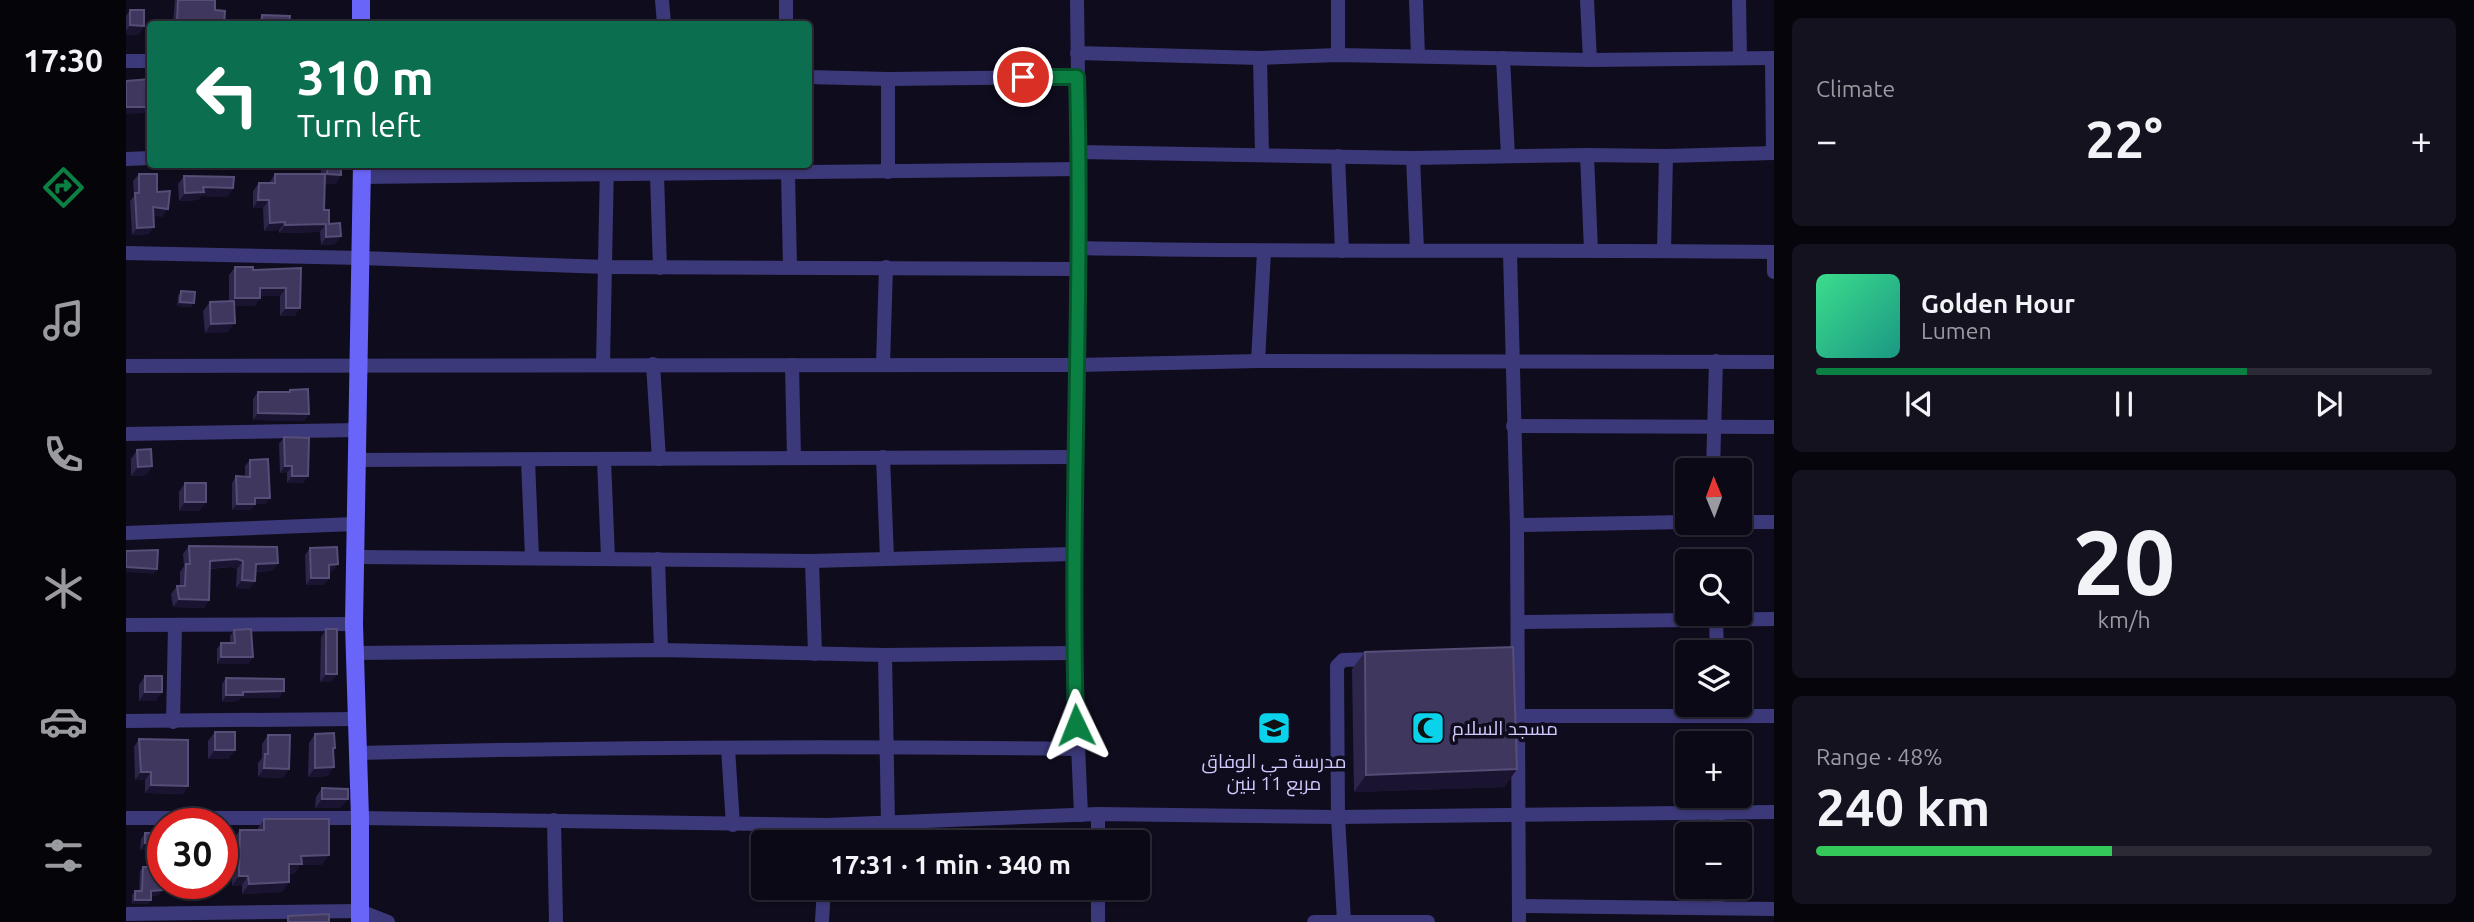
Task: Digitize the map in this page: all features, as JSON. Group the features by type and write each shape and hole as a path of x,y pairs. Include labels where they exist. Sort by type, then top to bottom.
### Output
{"street":[{"path":"361,0 361,21"},
{"path":"662,0 664,21"},
{"path":"786,0 786,21"},
{"path":"1077,0 1079,169 1074,653 1080,815"},
{"path":"1338,0 1338,55"},
{"path":"1416,0 1418,56"},
{"path":"1587,0 1591,60"},
{"path":"1739,0 1740,58"},
{"path":"1077,53 1260,58 1338,55 1591,60 1773,58 1774,153 1413,158 1079,152"},
{"path":"1260,58 1262,155"},
{"path":"1503,58 1508,156"},
{"path":"126,61 147,61"},
{"path":"812,77 1077,77"},
{"path":"888,79 888,172"},
{"path":"1587,155 1591,250"},
{"path":"1338,156 1342,251"},
{"path":"1664,250 1666,156"},
{"path":"126,159 147,158"},
{"path":"1413,158 1417,250"},
{"path":"360,917 354,624 362,171 607,170 657,175 1079,169"},
{"path":"603,365 607,170"},
{"path":"788,174 790,267"},
{"path":"657,175 660,268"},
{"path":"1078,248 1264,252 1774,252 1774,272"},
{"path":"1258,360 1264,252"},
{"path":"1510,252 1518,622 1511,656 1518,716 1519,922"},
{"path":"126,253 660,268 1077,269"},
{"path":"883,364 886,267"},
{"path":"126,366 1077,365 1258,360 1774,362"},
{"path":"1713,458 1716,361"},
{"path":"653,364 659,459"},
{"path":"792,365 794,458"},
{"path":"1513,426 1774,427"},
{"path":"126,434 358,430"},
{"path":"883,457 887,558"},
{"path":"357,460 1076,457"},
{"path":"528,460 532,557"},
{"path":"604,460 608,558"},
{"path":"1517,525 1675,522"},
{"path":"1752,522 1774,523"},
{"path":"126,533 355,524"},
{"path":"355,557 812,561 1074,554"},
{"path":"658,559 661,650"},
{"path":"812,561 815,654"},
{"path":"1752,619 1774,619"},
{"path":"1518,622 1675,620"},
{"path":"126,625 354,624"},
{"path":"173,722 175,626"},
{"path":"356,653 661,650 885,655 1074,653"},
{"path":"885,655 888,824"},
{"path":"1344,921 1338,817 1337,666 1343,660 1397,659"},
{"path":"1518,716 1675,711"},
{"path":"1752,714 1774,716"},
{"path":"126,721 357,719"},
{"path":"358,753 545,748 885,746 1077,749"},
{"path":"728,748 733,825"},
{"path":"1717,812 1717,822"},
{"path":"126,818 360,818 827,825 1098,814 1338,817 1774,812"},
{"path":"1098,814 1098,830"},
{"path":"554,820 556,922"},
{"path":"827,825 827,830"},
{"path":"1717,899 1717,907"},
{"path":"822,922 823,900"},
{"path":"1098,900 1098,922"},
{"path":"1519,906 1774,909"},
{"path":"126,914 360,917 388,922"},
{"path":"1314,922 1428,922"}],"building":[{"path":"178,0 215,0 215,10 225,11 224,21 177,21"},
{"path":"130,10 144,10 144,26 130,25"},
{"path":"262,15 290,16 289,21 262,21"},
{"path":"147,79 147,107 126,107 126,81"},
{"path":"328,168 341,168 341,175 327,174"},
{"path":"139,174 157,174 157,192 170,191 168,209 153,207 154,227 137,228 135,193 139,193"},
{"path":"275,174 325,174 324,210 329,210 329,224 340,223 341,236 326,237 326,224 270,223 269,200 258,200 259,183 275,183"},
{"path":"184,176 234,177 233,188 203,187 204,192 185,193"},
{"path":"235,267 253,267 253,270 301,268 300,308 286,308 286,288 260,288 260,298 235,298"},
{"path":"181,291 195,292 194,303 180,302"},
{"path":"234,301 235,323 211,324 210,302"},
{"path":"308,389 309,414 258,413 258,392"},
{"path":"284,437 309,438 308,476 292,476 292,466 285,466"},
{"path":"151,449 152,466 138,467 137,450"},
{"path":"268,459 270,498 255,498 255,504 237,504 236,476 250,477 250,460"},
{"path":"185,483 206,483 206,502 185,502"},
{"path":"189,546 277,547 278,563 256,564 255,581 242,580 243,561 210,561 209,600 179,599 177,586 185,586 186,564 190,564"},
{"path":"337,547 338,564 329,565 329,578 311,578 310,548"},
{"path":"158,550 157,569 126,567 126,551"},
{"path":"251,629 253,657 221,657 221,643 235,643 234,630"},
{"path":"326,629 337,629 337,674 326,674"},
{"name":"مسجد السلام","path":"1513,647 1517,769 1366,775 1365,652"},
{"path":"145,676 162,676 162,692 145,692"},
{"path":"226,678 284,679 284,691 226,695"},
{"path":"215,732 235,732 235,750 215,750"},
{"path":"334,733 334,767 315,768 315,734"},
{"path":"268,735 290,735 289,769 264,768 265,754 268,754"},
{"path":"139,739 188,740 188,786 151,785 151,772 141,772"},
{"path":"322,788 348,789 348,799 322,799"},
{"path":"264,819 329,819 329,855 301,856 302,864 289,864 289,882 249,884 248,876 239,876 240,830 264,830"},
{"path":"143,867 147,867 147,899 151,900 135,900 135,891 142,891"},
{"path":"329,914 329,922 288,922 288,916"}],"place":[{"name":"مدرسة حي الوفاق مربع 11 بنين","path":"1274,728"},
{"name":"مسجد السلام","path":"1428,728"}],"route":[{"path":"1023,77 1077,77 1079,152 1074,554 1076,725"}]}
